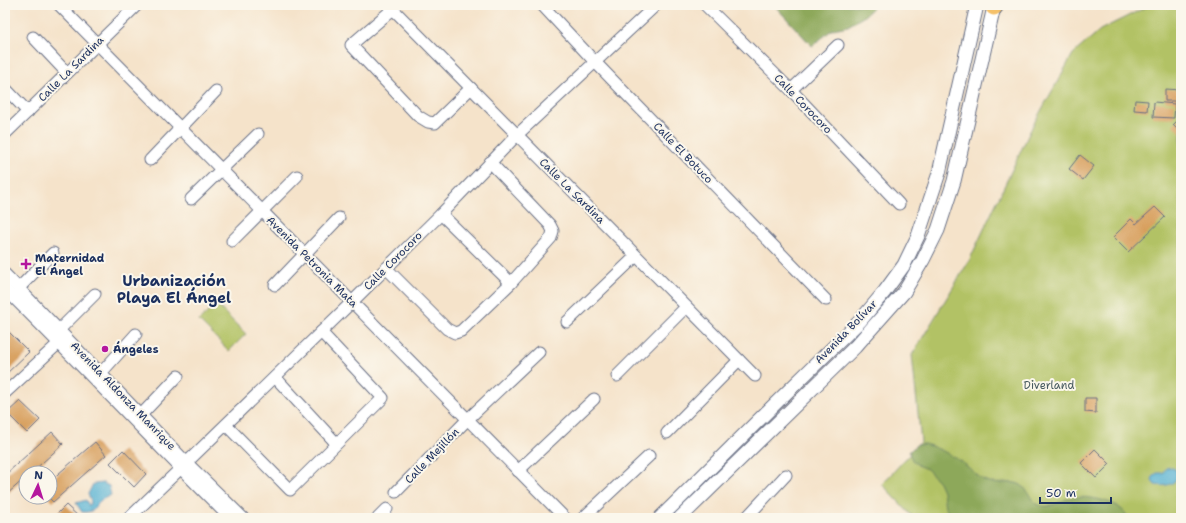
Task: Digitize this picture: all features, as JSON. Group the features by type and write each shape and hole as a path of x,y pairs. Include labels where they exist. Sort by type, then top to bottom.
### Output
{"street":[{"name":"Avenida Petronia Mata","path":"59,5 565,518"},
{"name":"Calle La Sardina","path":"5,134 137,5"},
{"name":"Calle El Botuco","path":"542,5 595,62 826,300"},
{"name":"Calle Corocoro","path":"129,518 352,302 441,214 517,135 656,5"},
{"name":"Calle Corocoro","path":"705,5 791,90 899,204"},
{"name":"Avenida Bolívar","path":"660,518 778,400 860,321 886,291 904,265 918,236 939,174 977,5"},
{"name":"Avenida Bolívar","path":"680,518 855,347 904,292 923,260 938,230 952,188 995,6"},
{"name":"Calle La Sardina","path":"391,7 755,376"},
{"path":"391,7 351,44 418,116 428,122 435,123 471,88"},
{"path":"33,38 67,73"},
{"path":"791,90 838,45"},
{"path":"5,88 28,112"},
{"path":"150,160 216,91"},
{"path":"192,199 258,134"},
{"path":"386,268 447,329 455,333 461,331 511,283 551,238 553,231 550,225 490,162"},
{"path":"232,241 297,176"},
{"path":"441,214 511,283"},
{"path":"274,285 339,218"},
{"path":"19,288 53,253"},
{"path":"567,322 636,256"},
{"name":"Avenida Aldonza Manrique","path":"5,274 141,415 230,518"},
{"name":"Avenida Aldonza Manrique","path":"5,289 184,466 243,518"},
{"path":"59,330 95,294"},
{"path":"617,376 686,307"},
{"path":"226,425 290,490 383,398 321,332"},
{"path":"101,373 136,334"},
{"path":"5,393 60,343"},
{"name":"Calle Mejillón","path":"396,492 467,420 539,352"},
{"path":"667,433 739,360"},
{"path":"141,415 178,376"},
{"path":"275,377 336,443"},
{"path":"518,471 594,399"},
{"path":"583,518 649,456"},
{"path":"746,518 786,475"},
{"path":"378,518 387,509"}],"green space":[{"path":"774,5 876,5 863,17 848,26 833,29 812,46"},
{"name":"Diverland","path":"1150,5 1181,5 1181,518 914,518 882,484 921,442 912,355 969,261 1033,125 1073,54 1100,30"},
{"path":"216,304 246,334 229,351 199,321"},
{"path":"924,444 939,449 962,462 986,481 991,483 1017,483 1021,485 1032,500 1042,506 1050,506 1071,498 1086,497 1112,503 1119,507 1128,518 953,518 945,508 943,491 939,482 927,469 919,466 912,460 909,452 916,445"}],"water":[{"path":"1171,467 1176,470 1177,475 1172,484 1155,485 1152,481 1153,476 1157,473 1163,473 1166,468"},
{"path":"103,483 109,486 111,495 101,500 90,512 82,512 76,503 86,500 89,506 91,502 88,494 93,484"}],"building":[{"path":"1165,89 1181,90 1181,108 1174,101 1165,101"},
{"path":"1135,100 1148,101 1147,111 1134,110"},
{"path":"1154,102 1175,104 1174,118 1153,117"},
{"path":"1181,117 1181,133 1173,125"},
{"path":"1080,155 1094,166 1083,180 1069,169"},
{"path":"1155,207 1165,217 1128,252 1113,237 1131,219 1136,224"},
{"path":"5,328 29,352 5,375"},
{"path":"1085,398 1096,398 1096,413 1085,412"},
{"path":"20,401 40,420 27,433 7,413"},
{"path":"52,432 63,444 40,465 18,465 18,484 5,496 5,475"},
{"path":"95,442 106,455 58,498 58,474"},
{"path":"1095,449 1110,464 1096,478 1081,463"},
{"path":"123,450 146,474 134,487 110,463"},
{"path":"66,505 80,518 53,518"}],"place":[{"name":"Maternidad El Ángel","path":"26,264"},
{"name":"Ángeles","path":"105,349"}],"district":[{"name":"Urbanización Playa El Ángel","path":"174,290"}]}
